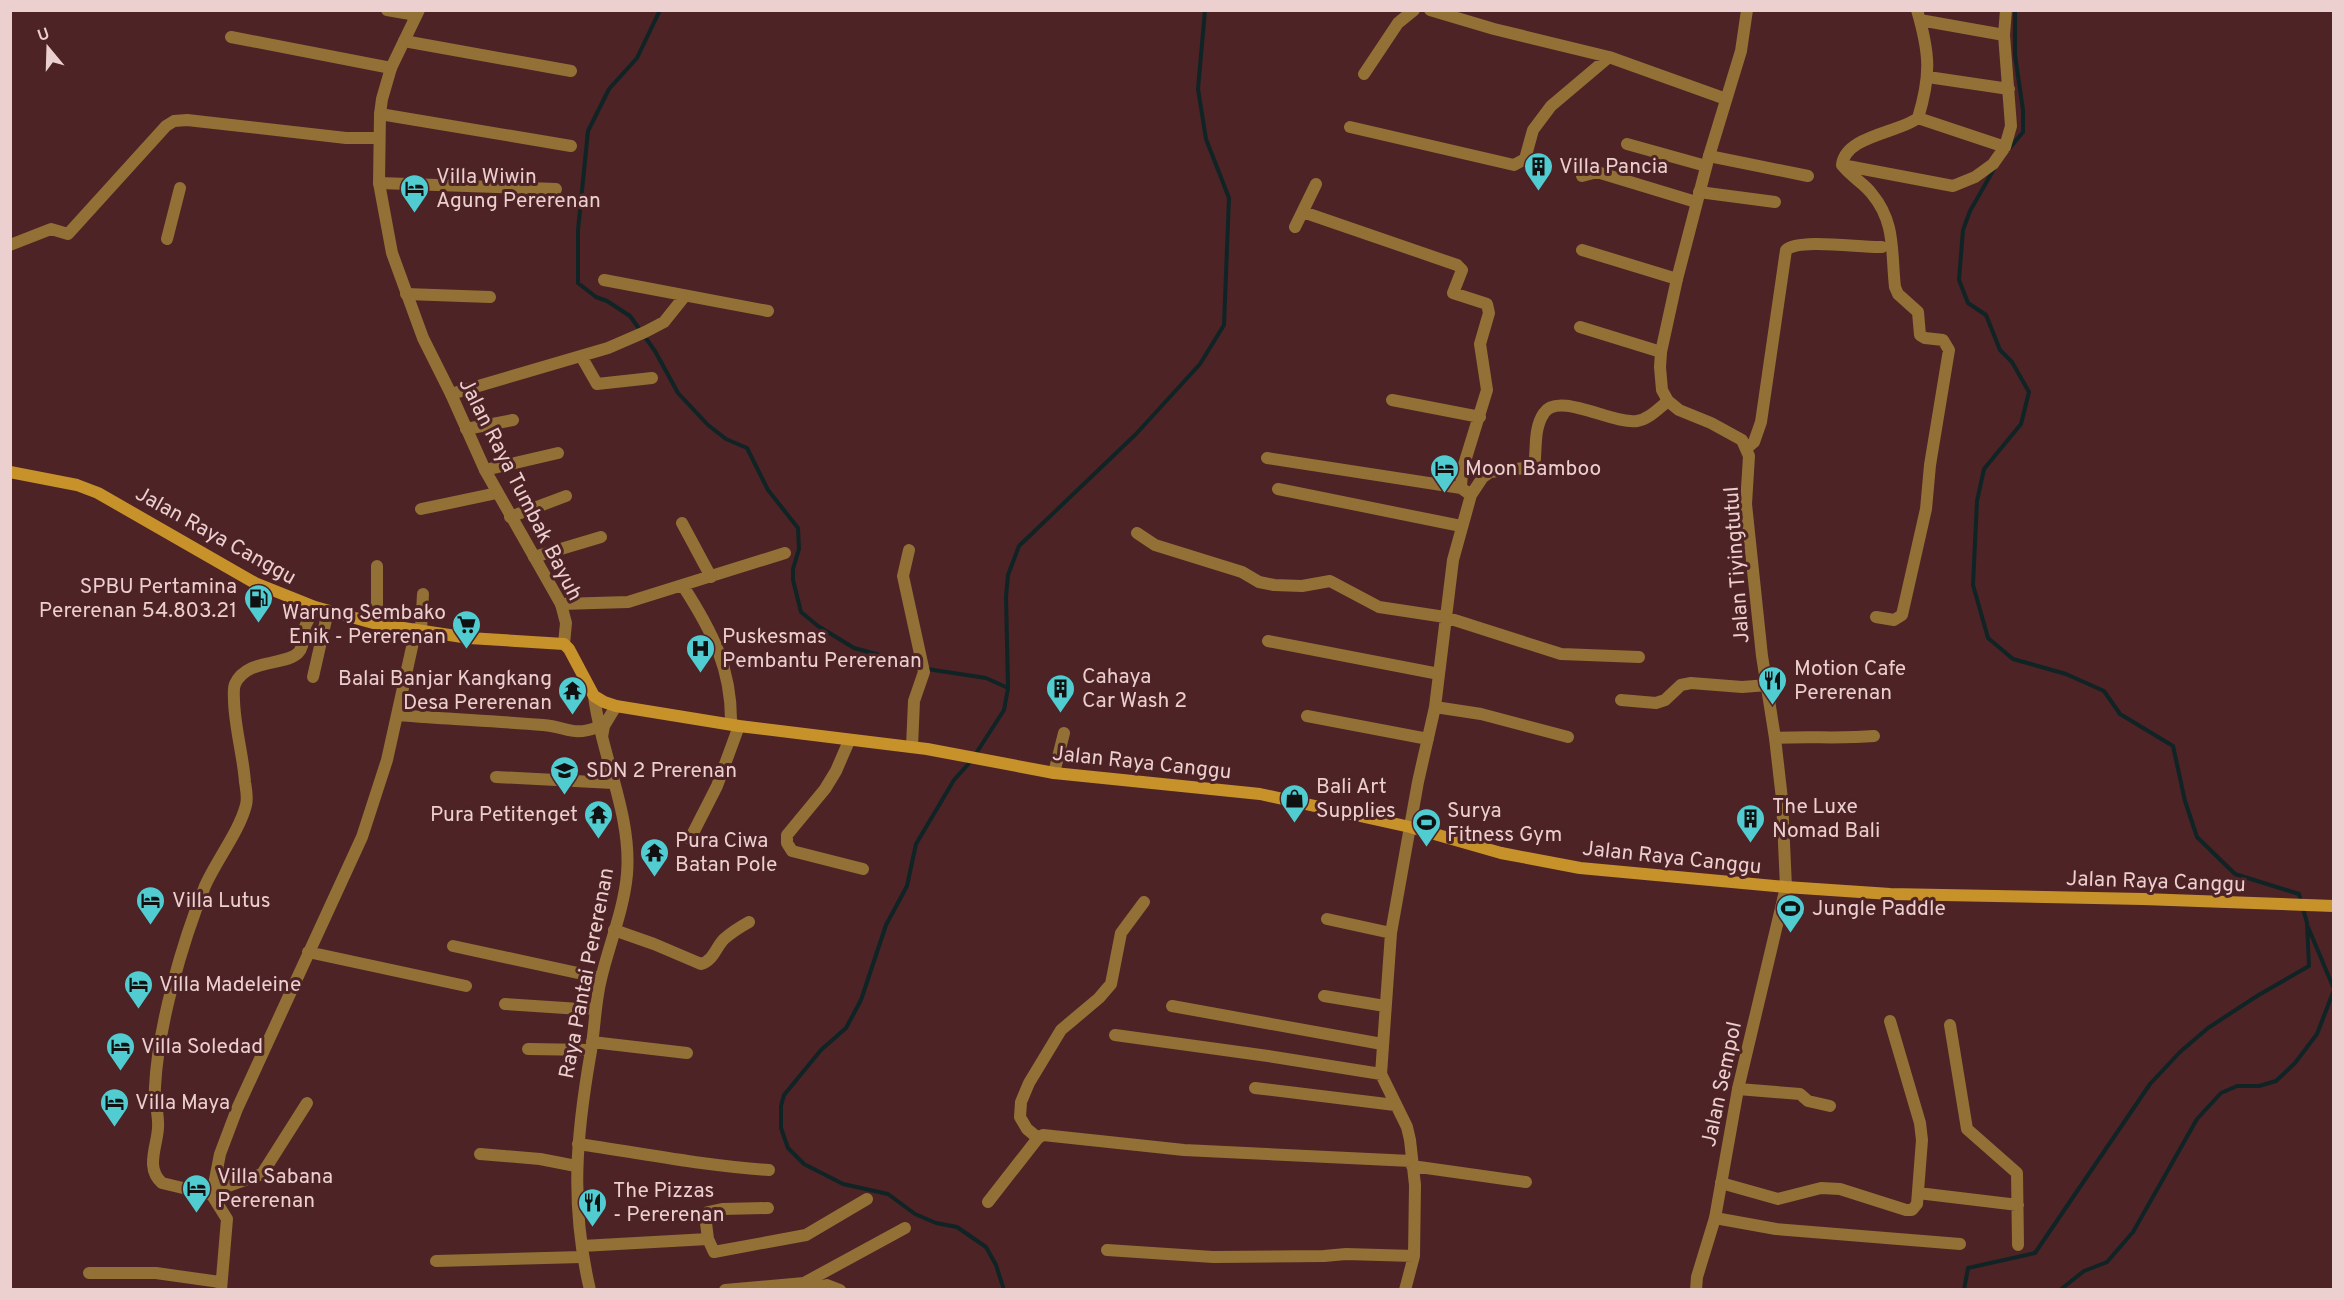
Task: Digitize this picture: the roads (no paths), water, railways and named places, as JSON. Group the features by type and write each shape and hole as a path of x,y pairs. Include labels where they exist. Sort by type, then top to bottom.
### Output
{"main road":[{"name":"Jalan Raya Canggu","path":"10,472 76,485 98,493 255,583 315,607 377,624 504,642 564,644"},
{"path":"564,644 569,649 594,696"},
{"name":"Jalan Raya Canggu","path":"594,696 616,705 735,725 849,741 912,747 1054,773 1260,794 1410,827 1501,853 1580,868 1890,894 2330,906"}],"street":[{"path":"387,10 417,13"},
{"path":"1364,74 1398,23 1414,10"},
{"path":"1430,10 1494,29 1610,57 1726,99"},
{"path":"1747,10 1743,43 1707,160 1677,279 1662,352 1662,390 1668,401 1679,410 1731,433 1742,440 1747,448 1754,442 1761,422 1786,250 1796,244 1882,248"},
{"path":"1842,165 1953,186 1964,183 1993,164 2005,147 2011,126 2004,35 2006,10"},
{"name":"Jalan Raya Tumbak Bayuh","path":"417,13 392,68 382,99 380,114 379,183 392,253 423,338 485,470 561,604 566,623 564,644"},
{"path":"1918,118 1928,77 1929,60 1918,15 2004,35"},
{"path":"231,37 392,68"},
{"path":"404,41 571,71"},
{"path":"1350,127 1514,165 1525,159 1533,130 1551,106 1610,57"},
{"path":"1928,77 2009,89"},
{"path":"380,114 572,146"},
{"path":"1842,165 1846,153 1857,144 1918,118 2005,147"},
{"path":"10,245 51,229 68,234 166,126 174,121 187,120 346,138 378,138"},
{"path":"1627,144 1707,160 1808,176"},
{"path":"1842,165 1869,190 1880,203 1888,218 1895,287 1898,294 1918,312 1920,335 1925,338 1942,340 1949,350 1930,465 1926,509 1916,562 1902,615 1894,620 1876,617"},
{"path":"1582,176 1597,172 1698,197 1776,202"},
{"path":"379,183 556,189"},
{"path":"1295,227 1316,184"},
{"path":"167,239 180,188"},
{"path":"1303,212 1457,265 1462,270 1453,293 1487,304 1490,313 1480,344 1486,390 1480,417 1462,471 1466,492 1453,560 1435,707 1391,933 1382,1044 1382,1074 1407,1127 1415,1185 1414,1256 1405,1290"},
{"path":"1582,250 1677,279"},
{"path":"604,280 684,297 768,311"},
{"path":"406,294 490,297"},
{"path":"451,394 608,348 664,322 684,297"},
{"path":"1580,327 1662,352"},
{"path":"581,356 597,384 652,378"},
{"path":"1392,400 1480,417"},
{"path":"1466,492 1490,472 1534,467 1539,424 1543,413 1549,407 1558,404 1621,420 1635,421 1646,418 1668,401"},
{"path":"466,429 513,420"},
{"name":"Jalan Tiyingtutul","path":"1747,448 1749,463 1746,504 1762,656 1768,685 1782,799 1786,887"},
{"path":"485,470 558,453"},
{"path":"1267,458 1466,492"},
{"path":"1278,489 1461,526"},
{"path":"421,509 497,493"},
{"path":"510,517 566,496"},
{"path":"682,523 711,578"},
{"path":"1137,533 1155,545 1242,572 1259,582 1302,586 1330,581 1379,607 1445,617 1561,654 1639,657"},
{"path":"534,557 600,537"},
{"path":"909,550 903,576 924,672 914,700 912,747"},
{"path":"561,604 628,602 711,578 785,553"},
{"path":"377,566 377,624"},
{"path":"683,586 704,619 726,671 735,725 717,786 690,839"},
{"path":"89,1273 156,1273 220,1286 227,1219 212,1191 220,1154 237,1109 362,837 387,760 419,630 423,594"},
{"path":"307,1103 262,1174 212,1191 162,1183 154,1172 153,1156 158,1124 155,1086 172,990 187,937 206,885 246,804 243,762 235,714 234,686 241,674 266,662 297,654 302,647 305,627 315,607"},
{"path":"313,677 328,611"},
{"path":"1268,640 1439,674"},
{"path":"1621,700 1656,703 1665,700 1681,685 1691,683 1742,687 1768,685"},
{"name":"Raya Pantai Pererenan","path":"590,1290 578,1223 576,1166 595,1008 627,876 628,855 626,836 600,732 594,696"},
{"path":"398,715 547,726 583,733 600,732 616,705"},
{"path":"1435,707 1481,714 1568,737"},
{"path":"1307,716 1428,739"},
{"path":"1054,773 1064,733"},
{"path":"1775,738 1845,739 1874,736"},
{"path":"849,741 836,771 825,789 787,835 787,843 792,851 863,869"},
{"path":"496,777 614,783"},
{"name":"Jalan Sempol","path":"1696,1290 1697,1277 1715,1218 1738,1089 1786,887"},
{"path":"1038,1138 1027,1129 1020,1117 1021,1102 1029,1083 1061,1030 1099,998 1111,984 1121,933 1144,902"},
{"path":"1327,919 1391,933"},
{"path":"614,930 701,964 710,960 722,941 749,922"},
{"path":"453,946 564,968 601,978"},
{"path":"308,952 466,986"},
{"path":"1324,996 1385,1006"},
{"path":"505,1004 580,1010 595,1008"},
{"path":"1172,1006 1382,1044"},
{"path":"1721,1183 1778,1199 1821,1188 1840,1189 1912,1210 1917,1204 1922,1140 1920,1123 1890,1021"},
{"path":"1950,1025 1967,1129 2017,1173 2018,1245"},
{"path":"1115,1035 1382,1074"},
{"path":"528,1048 591,1046 687,1053"},
{"path":"1255,1088 1395,1105"},
{"path":"1738,1089 1800,1094 1808,1101 1830,1106"},
{"path":"988,1202 1038,1138 1046,1135 1184,1150 1412,1164 1526,1182"},
{"path":"578,1144 690,1162 769,1170"},
{"path":"480,1154 540,1159 576,1166"},
{"path":"1918,1193 2018,1205"},
{"path":"768,1208 722,1209 708,1212 705,1215 708,1239 714,1252 806,1235 867,1199"},
{"path":"1715,1218 1776,1229 1960,1245"},
{"path":"725,1290 804,1283 905,1228"},
{"path":"436,1261 582,1251 708,1239"},
{"path":"1107,1250 1212,1257 1346,1254 1414,1256"},
{"path":"806,1290 827,1285 840,1290"}],"waterway":[{"path":"660,10 637,58 609,89 588,131 578,230 578,283 596,297 607,301 630,316 655,351 678,393 708,425 726,439 747,448 768,490 798,528 799,549 793,569 793,580 801,612 818,626 854,648 919,668"},
{"path":"975,755 1004,710 1008,688 1006,597 1008,575 1019,546 1136,434 1200,364 1224,325 1229,198 1206,139 1198,89 1205,10"},
{"path":"2009,149 2023,132 2023,110 2015,55 2015,10"},
{"path":"1964,1290 1968,1268 2035,1253 2150,1084 2180,1052 2208,1028 2309,966 2307,923 2299,894 2235,874 2197,837 2185,801 2173,746 2120,714 2104,691 2066,674 2013,659 1988,638 1973,585 1977,501 1984,469 2021,424 2029,392 2012,362 2000,350 1986,315 1968,303 1959,280 1963,230 1970,211 1994,169"},
{"path":"927,669 986,678 1008,688"},
{"path":"971,761 954,780 916,844 907,886 886,925 861,1000 846,1028 821,1050 784,1095 781,1106 781,1128 788,1148 804,1164 843,1184 888,1194 915,1214 936,1223 957,1227 986,1247 996,1265 1004,1290"},
{"path":"2308,927 2334,989"},
{"path":"2060,1290 2084,1271 2107,1262 2133,1232 2197,1119 2221,1093 2237,1086 2259,1086 2276,1081 2295,1063 2317,1034 2334,990"}],"place":[{"name":"Villa Pancia","path":"1538,192"},
{"name":"Villa Wiwin Agung Pererenan","path":"415,214"},
{"name":"Moon Bamboo","path":"1444,494"},
{"name":"SPBU Pertamina Pererenan 54.803.21","path":"258,624"},
{"name":"Warung Sembako Enik - Pererenan","path":"467,650"},
{"name":"Puskesmas Pembantu Pererenan","path":"701,674"},
{"name":"Motion Cafe Pererenan","path":"1773,706"},
{"name":"Cahaya Car Wash 2","path":"1061,714"},
{"name":"Balai Banjar Kangkang Desa Pererenan","path":"573,716"},
{"name":"SDN 2 Prerenan","path":"565,796"},
{"name":"Bali Art Supplies","path":"1295,824"},
{"name":"Pura Petitenget","path":"599,840"},
{"name":"The Luxe Nomad Bali","path":"1751,844"},
{"name":"Surya Fitness Gym","path":"1426,848"},
{"name":"Pura Ciwa Batan Pole","path":"654,878"},
{"name":"Villa Lutus","path":"151,926"},
{"name":"Jungle Paddle","path":"1791,934"},
{"name":"Villa Madeleine","path":"138,1010"},
{"name":"Villa Soledad","path":"120,1072"},
{"name":"Villa Maya","path":"114,1128"},
{"name":"Villa Sabana Pererenan","path":"196,1214"},
{"name":"The Pizzas - Pererenan","path":"592,1228"}]}
